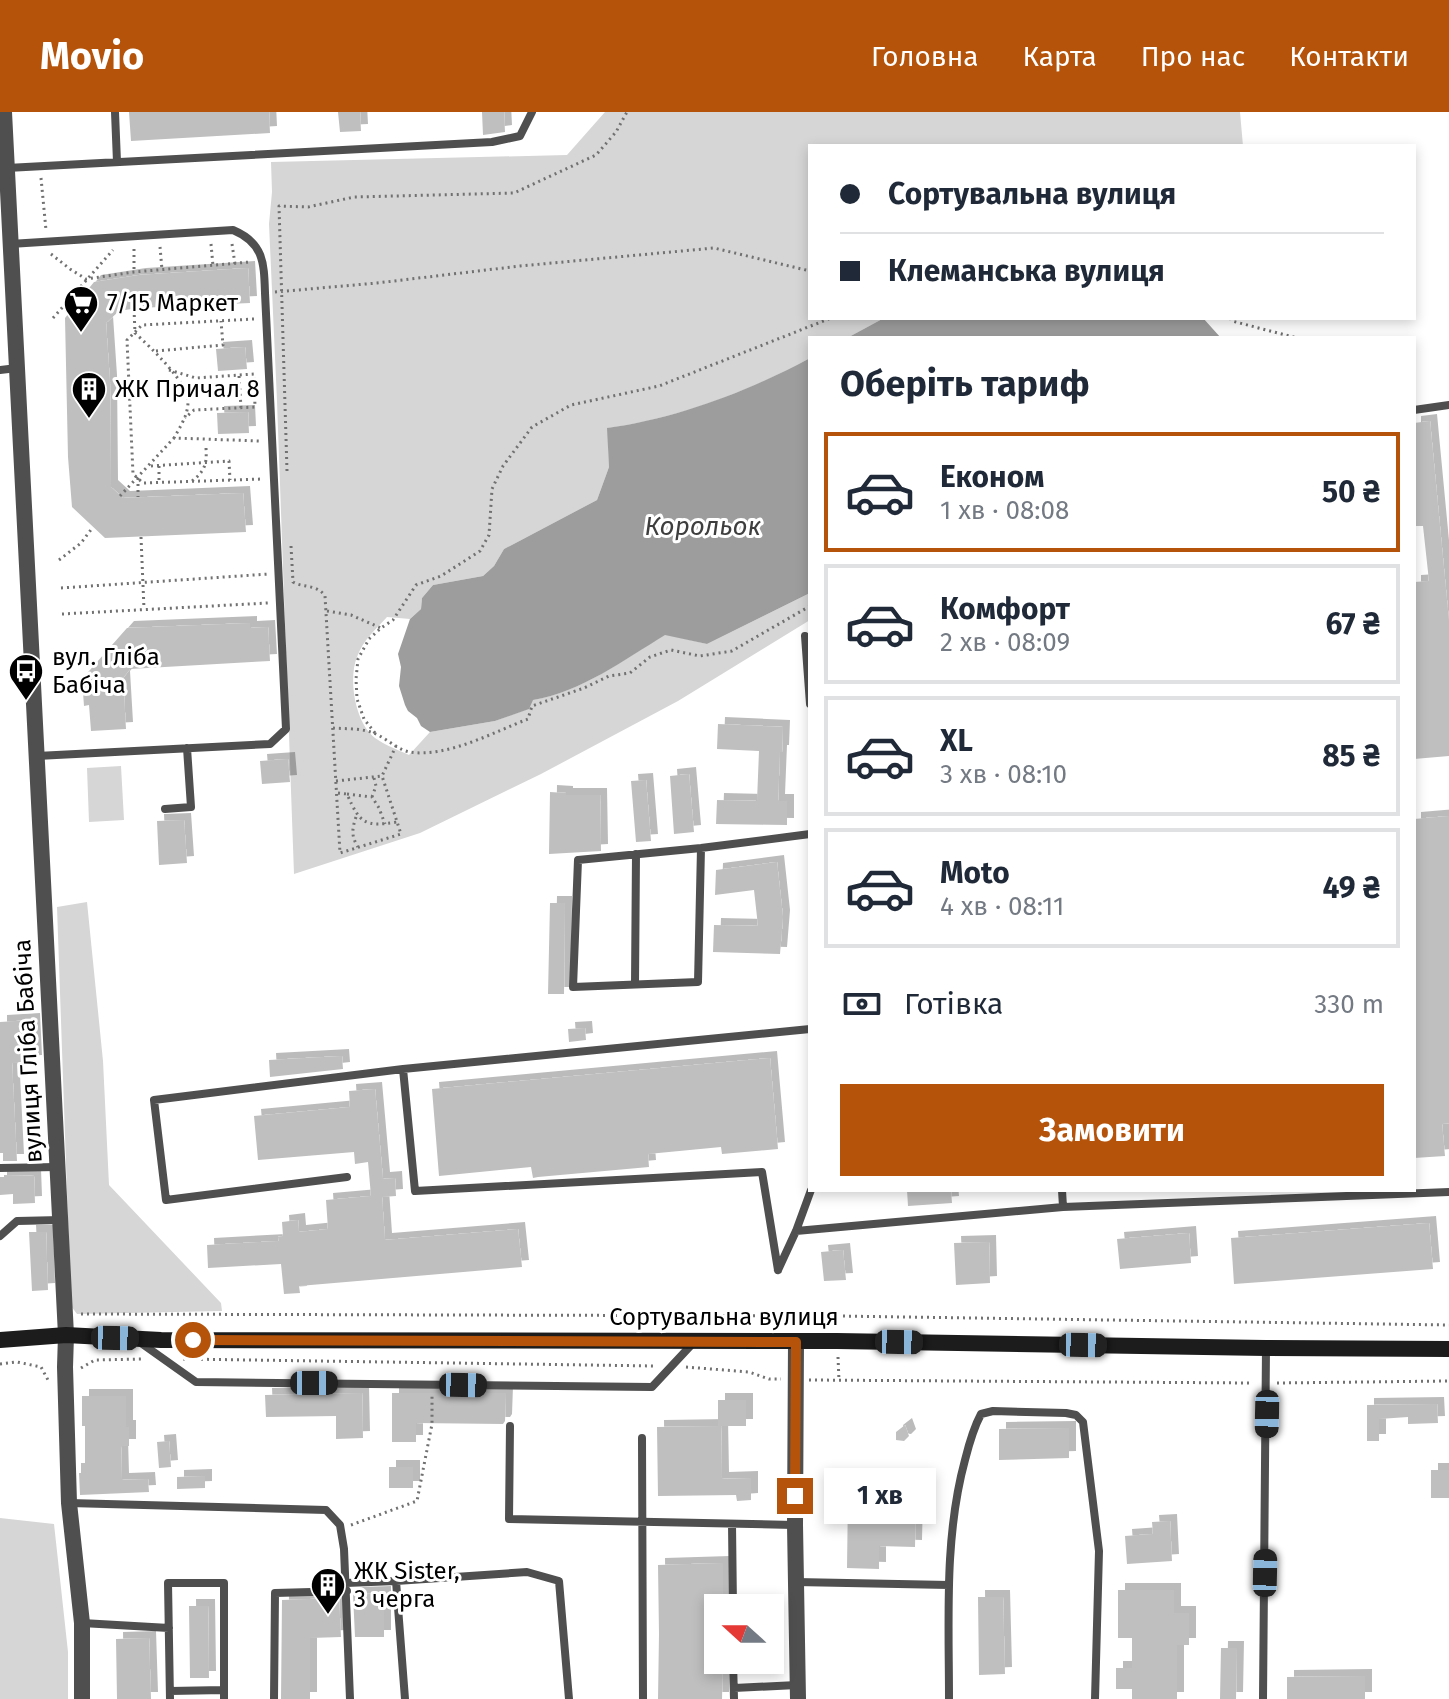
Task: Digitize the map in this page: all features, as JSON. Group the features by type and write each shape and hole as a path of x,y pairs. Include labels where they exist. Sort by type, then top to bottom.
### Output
{"street":[{"name":"вулиця Гліба Бабіча","path":"3,120 10,244 8,369 37,756 66,1335 69,1503 82,1623 82,1699"},
{"name":"Сортувальна вулиця","path":"0,1340 66,1335 161,1340 695,1341 1449,1349"},
{"path":"796,1342 798,1692"}],"lane":[{"path":"115,112 117,162"},
{"path":"7,168 492,142 520,136 532,112"},
{"path":"10,244 233,230 244,235 260,252 264,266 286,729 270,744 37,756"},
{"path":"1416,410 1449,405"},
{"path":"805,636 808,672"},
{"path":"165,809 191,807 187,748"},
{"path":"701,848 698,982 573,987 578,860 808,834"},
{"path":"635,984 636,854"},
{"path":"347,1177 166,1200 154,1100 403,1069 808,1029"},
{"path":"403,1069 415,1191 762,1172 778,1270 810,1192"},
{"path":"0,1168 58,1167"},
{"path":"1062,1192 1063,1207"},
{"path":"796,1231 1063,1207 1449,1192"},
{"path":"0,1236 17,1221 61,1220"},
{"path":"134,1338 196,1382 652,1387 695,1341"},
{"path":"1263,1699 1266,1348"},
{"path":"949,1699 949,1585 957,1491 973,1428 981,1414 993,1411 1066,1413 1076,1415 1083,1422 1099,1551 1095,1699"},
{"path":"510,1426 509,1519 795,1525"},
{"path":"642,1438 643,1699"},
{"path":"69,1503 326,1510 340,1525 344,1549 350,1699"},
{"path":"732,1524 733,1594"},
{"path":"274,1699 275,1593 527,1572 559,1581 569,1699"},
{"path":"396,1581 405,1699"},
{"path":"796,1582 949,1585"},
{"path":"168,1583 224,1583 224,1695 170,1695 168,1583"},
{"path":"82,1623 169,1628"},
{"path":"734,1674 734,1699"},
{"path":"734,1688 798,1692"}],"path":[{"path":"287,478 279,206 308,207 354,197 514,193 596,155 616,132 627,112"},
{"path":"232,243 235,264"},
{"path":"211,244 213,266"},
{"path":"160,247 162,270"},
{"path":"265,293 714,248 808,271"},
{"path":"134,249 134,272"},
{"path":"53,318 113,250"},
{"path":"48,251 86,279 254,262"},
{"path":"120,496 174,438 185,418 188,400 183,384 135,333 134,309"},
{"path":"256,319 142,325 127,340 133,474 143,483 262,479"},
{"path":"375,733 364,719 357,699 358,659 369,639 393,620 416,585 441,576 480,551 489,535 492,489 503,466 532,427 571,405 659,386 826,320"},
{"path":"1231,320 1290,336"},
{"path":"155,352 223,345 221,321"},
{"path":"1273,336 1275,332"},
{"path":"169,370 196,378 254,374 255,407 194,410 185,418"},
{"path":"239,375 241,408"},
{"path":"174,438 272,442"},
{"path":"192,481 201,474 207,462 206,448"},
{"path":"149,466 229,461 230,480"},
{"path":"159,465 159,482"},
{"path":"138,478 138,497"},
{"path":"59,560 81,543 93,527"},
{"path":"141,537 144,609"},
{"path":"290,538 293,582 322,590 325,596 340,853 401,834 382,776 396,746"},
{"path":"61,588 278,573"},
{"path":"62,614 280,603"},
{"path":"333,728 375,733 407,751 454,748 528,719 532,706 609,676 630,673 650,657 671,650 700,656 732,651 808,607"},
{"path":"326,611 351,615 381,628"},
{"path":"336,781 382,776"},
{"path":"372,797 376,786 373,777"},
{"path":"336,792 372,797"},
{"path":"347,794 356,815 352,831 358,847"},
{"path":"372,797 385,824"},
{"path":"356,815 375,825 397,822"},
{"path":"65,1313 821,1316 1449,1325"},
{"path":"74,1378 83,1366 95,1360 163,1358 672,1366 749,1372 769,1379"},
{"path":"0,1364 17,1362 41,1367 52,1390"},
{"path":"839,1381 1449,1381"},
{"path":"340,1529 417,1501 432,1424 432,1384"}],"shaded area":[{"path":"605,112 1240,112 1243,144 808,144 808,320 880,320 851,336 808,336 808,359 738,392 686,411 608,428 609,467 597,500 504,549 494,566 483,576 433,585 422,598 421,609 410,619 387,617 366,640 357,657 353,688 358,712 368,731 379,741 409,755 430,732 495,721 528,709 532,700 585,682 665,634 707,644 808,594 808,621 678,701 541,774 420,833 294,874 269,224 271,162 567,155"},
{"path":"121,766 124,820 89,822 87,768"},
{"path":"87,902 103,1061 109,1185 221,1303 222,1311 77,1314 71,1306 57,907"},
{"path":"0,1518 54,1524 68,1652 68,1699 0,1699"}],"water":[{"path":"880,320 1205,320 1219,336 851,336"},
{"name":"Корольок","path":"808,359 808,594 707,644 665,635 585,683 533,700 529,709 495,721 430,732 421,726 405,705 399,686 401,667 398,654 410,619 421,609 422,598 433,585 483,576 494,566 504,549 597,500 609,467 607,428 685,411 762,382"}],"building":[{"path":"129,112 269,112 270,133 131,141"},
{"path":"338,112 360,112 361,131 340,132"},
{"path":"482,112 504,112 505,132 483,135"},
{"name":"ЖК Причал 8","path":"248,268 250,303 138,308 119,311 106,323 111,487 123,498 243,493 246,532 105,538 72,507 65,318 94,282 139,275"},
{"path":"245,347 247,369 218,371 216,349"},
{"path":"248,412 249,433 218,434 217,413"},
{"path":"1430,421 1449,621 1449,756 1416,759 1416,582 1429,581 1423,526 1416,526 1416,423"},
{"path":"250,623 250,628 268,627 270,661 130,669 123,678 126,729 91,731 89,705 84,706 82,679 127,628"},
{"path":"718,724 783,727 778,801 787,801 787,825 716,824 717,800 757,801 759,751 717,749"},
{"path":"288,759 290,782 262,784 260,761"},
{"path":"689,774 694,832 674,834 670,776"},
{"path":"646,780 651,841 636,842 631,781"},
{"path":"550,792 600,795 601,851 549,854"},
{"path":"1449,816 1449,1123 1442,1124 1445,1156 1416,1158 1416,819"},
{"path":"184,820 187,863 159,865 157,821"},
{"path":"777,862 783,917 780,954 713,952 714,925 758,926 754,890 715,895 716,870"},
{"path":"550,903 565,903 564,994 548,994"},
{"path":"33,1020 35,1062 12,1063 17,1161 3,1161 3,1153 0,1153 0,1022"},
{"path":"585,1028 586,1040 569,1042 568,1029"},
{"path":"342,1056 343,1069 270,1077 269,1060"},
{"path":"770,1058 778,1149 722,1154 721,1147 648,1154 649,1167 533,1178 531,1167 439,1176 432,1089"},
{"path":"375,1089 383,1179 395,1178 396,1196 382,1197 385,1240 518,1229 522,1267 299,1286 300,1293 284,1294 281,1264 208,1268 207,1245 279,1241 278,1237 283,1236 282,1222 298,1220 299,1232 328,1229 326,1200 371,1196 368,1162 355,1164 354,1152 258,1160 254,1116 350,1107 349,1091"},
{"path":"34,1176 35,1203 13,1204 13,1194 0,1195 0,1177"},
{"path":"907,1192 951,1192 952,1203 908,1206"},
{"path":"1429,1223 1433,1269 1234,1284 1231,1238"},
{"path":"29,1232 46,1232 48,1290 32,1291"},
{"path":"1189,1233 1191,1263 1120,1269 1117,1239"},
{"path":"989,1242 990,1283 956,1285 954,1243"},
{"path":"843,1250 846,1280 824,1281 821,1252"},
{"path":"362,1393 363,1438 336,1439 336,1416 266,1417 265,1395"},
{"path":"392,1393 506,1393 505,1421 503,1424 416,1423 416,1442 392,1442"},
{"path":"82,1396 126,1396 129,1446 121,1446 122,1480 148,1479 149,1492 80,1495 79,1473 81,1463 85,1463"},
{"path":"718,1400 746,1400 746,1426 718,1426"},
{"path":"1437,1404 1438,1423 1408,1424 1408,1417 1379,1419 1379,1441 1367,1441 1367,1405"},
{"path":"905,1425 909,1436 904,1441 896,1440 896,1432"},
{"path":"721,1426 722,1479 751,1478 751,1500 737,1501 736,1495 658,1496 657,1427"},
{"path":"1069,1428 1069,1458 999,1460 999,1429"},
{"path":"169,1441 171,1467 159,1468 157,1442"},
{"path":"389,1467 413,1467 413,1488 389,1488"},
{"path":"1431,1470 1449,1470 1449,1498 1431,1498"},
{"path":"205,1476 205,1488 177,1489 177,1477"},
{"path":"848,1494 875,1494 875,1503 916,1503 915,1547 879,1546 879,1569 847,1568"},
{"path":"1170,1521 1172,1561 1127,1564 1125,1536 1153,1534 1152,1522"},
{"path":"723,1563 723,1594 704,1594 704,1674 723,1674 722,1699 658,1699 658,1565"},
{"path":"1118,1590 1174,1590 1174,1613 1189,1613 1189,1645 1177,1645 1177,1699 1132,1699 1132,1689 1116,1689 1116,1668 1132,1668 1132,1638 1118,1638"},
{"path":"384,1593 384,1637 355,1637 353,1594"},
{"path":"978,1597 1003,1597 1005,1674 979,1675"},
{"path":"339,1598 341,1637 310,1638 310,1699 281,1699 282,1600"},
{"path":"189,1606 208,1606 209,1678 190,1678"},
{"path":"149,1638 151,1699 117,1699 116,1639"},
{"path":"1221,1648 1237,1648 1236,1699 1220,1699"},
{"path":"1365,1676 1365,1699 1287,1699 1287,1677"}],"place":[{"name":"7/15 Маркет","path":"81,334"},
{"name":"ЖК Причал 8","path":"89,420"},
{"name":"вул. Гліба Бабіча","path":"26,702"},
{"name":"ЖК Sister, 3 черга","path":"328,1616"}],"route":[{"path":"193,1340 796,1342 795,1496"}]}
